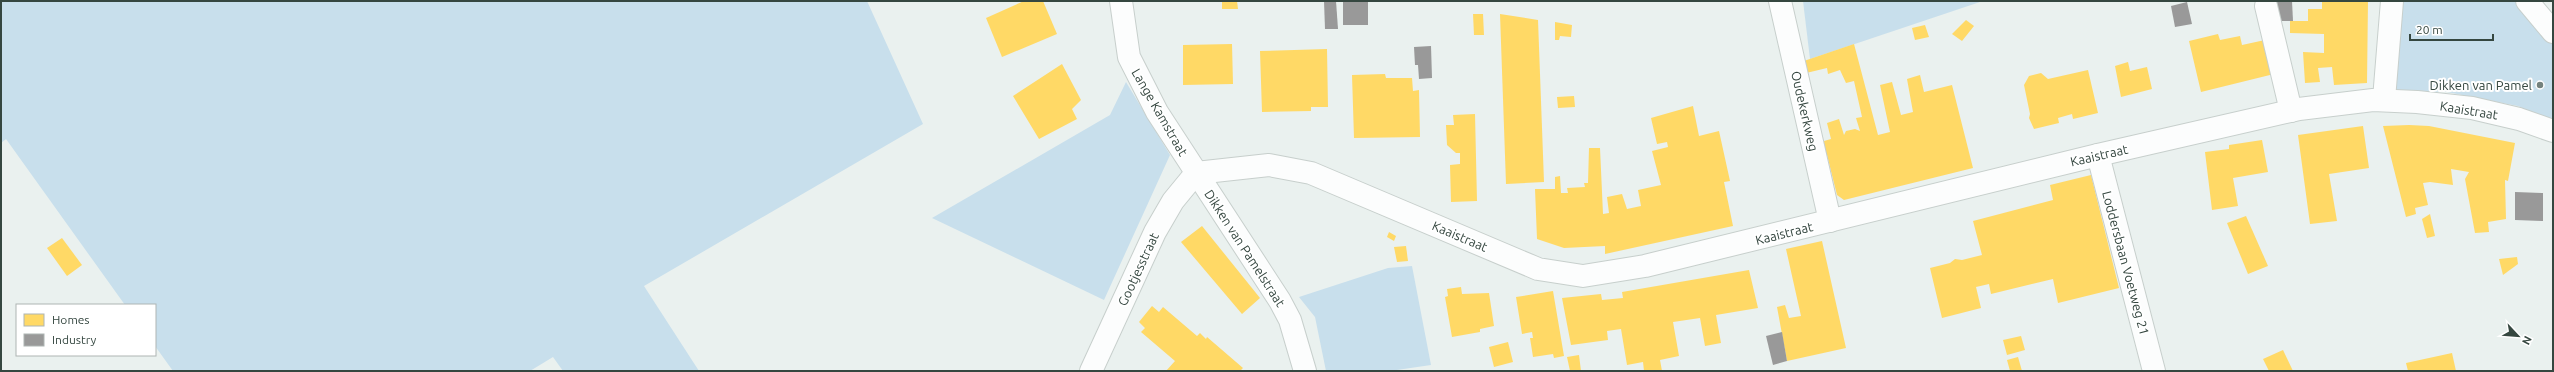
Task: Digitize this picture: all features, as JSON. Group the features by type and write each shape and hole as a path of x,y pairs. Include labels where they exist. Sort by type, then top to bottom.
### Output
{"street":[{"name":"Lange Kamstraat","path":"1121,1 1129,57 1157,112 1196,173"},
{"name":"Oudekerkweg","path":"1780,1 1830,221"},
{"path":"2384,99 2392,1"},
{"path":"2527,1 2553,32"},
{"path":"2266,6 2291,111"},
{"name":"Kaaistraat","path":"1196,173 1269,165 1311,172 1538,269 1583,276 1645,266 2098,156 2291,111 2384,99 2472,108 2519,119 2553,131"},
{"name":"Loddersbaan Voetweg 21","path":"2098,156 2154,371"},
{"name":"Gootjesstraat","path":"1091,371 1155,232 1173,201 1196,173"},
{"name":"Dikken van Pamelstraat","path":"1196,173 1280,301 1290,320 1305,371"}],"shaded area":[{"path":"1,1 867,1 923,124 644,286 699,371 563,371 553,357 530,371 173,371 156,347 156,304 124,304 6,139 1,143"},
{"path":"1803,1 1983,1 1810,59"},
{"name":"Dikken van Pamel","path":"2392,1 2521,1 2553,41 2553,122 2518,106 2442,91 2384,99"},
{"path":"1126,82 1170,155 1104,300 932,218 1110,115"},
{"path":"1412,266 1431,365 1390,371 1326,371 1315,317 1299,297 1388,268"}],"building: Homes":[{"path":"1024,1 1043,1 1057,34 1002,57 986,18"},
{"path":"1222,1 1237,1 1238,9 1222,9"},
{"path":"2322,1 2368,1 2367,83 2334,85 2332,67 2318,68 2320,82 2305,83 2303,52 2324,53 2324,34 2290,33 2290,21 2308,21 2308,9 2322,9"},
{"path":"1473,14 1483,14 1484,35 1474,35"},
{"path":"1500,14 1538,20 1544,182 1506,184"},
{"path":"1966,20 1974,26 1962,41 1952,34"},
{"path":"1555,22 1572,25 1571,37 1560,36 1559,40 1555,40"},
{"path":"1925,25 1929,37 1915,40 1912,28"},
{"path":"2218,34 2220,40 2240,36 2242,45 2265,40 2274,74 2201,92 2189,41"},
{"path":"1232,44 1233,84 1183,85 1183,45"},
{"path":"1854,44 1878,135 1890,132 1880,85 1892,82 1901,115 1913,112 1907,79 1920,75 1924,92 1952,85 1973,168 1844,200 1837,195 1827,155 1821,157 1817,143 1831,139 1827,123 1839,119 1844,135 1846,131 1855,129 1860,131 1856,118 1862,117 1854,81 1846,83 1840,70 1828,74 1827,68 1802,74 1798,63"},
{"path":"1327,49 1328,107 1311,107 1311,111 1262,112 1260,51"},
{"path":"2128,62 2130,71 2147,67 2152,89 2121,97 2115,66"},
{"path":"1062,64 1081,100 1072,109 1077,119 1039,139 1013,96"},
{"path":"2088,70 2098,113 2073,119 2072,114 2058,118 2059,123 2034,129 2029,118 2030,114 2024,85 2029,76 2041,73 2048,79"},
{"path":"1385,74 1386,78 1412,78 1413,91 1419,90 1420,137 1354,138 1352,75"},
{"path":"1574,96 1575,107 1558,108 1557,97"},
{"path":"1693,106 1699,136 1719,131 1730,181 1724,182 1733,226 1605,254 1605,246 1564,248 1537,239 1535,189 1555,189 1555,177 1560,176 1561,193 1568,193 1567,188 1585,187 1584,183 1588,183 1589,148 1600,148 1603,214 1609,213 1607,197 1622,194 1627,209 1641,206 1638,190 1661,185 1652,151 1668,147 1667,142 1657,144 1651,118"},
{"path":"1475,114 1477,201 1451,202 1450,165 1460,164 1460,153 1456,153 1447,145 1446,125 1454,125 1453,115"},
{"path":"2363,126 2369,168 2329,174 2337,221 2310,224 2298,135"},
{"path":"2383,126 2429,126 2515,143 2508,181 2505,180 2506,219 2488,222 2489,232 2475,233 2465,179 2469,172 2451,169 2453,185 2430,182 2423,183 2428,205 2415,208 2416,214 2406,217"},
{"path":"2262,140 2268,172 2233,178 2238,206 2212,210 2205,152 2229,149 2229,145"},
{"path":"2091,175 2119,288 2058,303 2053,279 1991,294 1989,284 1976,287 1981,308 1942,318 1930,268 1950,263 1955,259 1962,260 1982,255 1973,221 2053,200 2050,185"},
{"path":"2430,214 2435,236 2427,238 2422,219"},
{"path":"2246,216 2268,266 2248,274 2227,223"},
{"path":"1202,226 1260,298 1242,314 1181,242"},
{"path":"1389,232 1396,236 1394,241 1387,237"},
{"path":"62,238 82,265 67,276 47,248"},
{"path":"1822,241 1846,348 1787,361 1777,307 1785,305 1789,318 1801,316 1786,249"},
{"path":"1406,246 1408,261 1397,262 1394,247"},
{"path":"2517,257 2518,264 2503,275 2499,259"},
{"path":"1749,270 1758,308 1716,315 1721,343 1705,346 1700,318 1673,322 1679,356 1660,360 1662,371 1644,371 1643,362 1627,365 1621,329 1607,331 1608,340 1571,345 1562,298 1601,294 1602,300 1623,298 1622,292"},
{"path":"1461,287 1462,294 1489,293 1494,326 1480,329 1480,332 1452,337 1445,297 1448,296 1447,289"},
{"path":"1553,291 1564,356 1554,358 1553,354 1533,357 1530,338 1533,338 1532,332 1522,334 1516,297"},
{"path":"1152,306 1159,312 1163,307 1197,336 1200,333 1206,339 1207,337 1243,368 1240,371 1166,371 1175,361 1141,332 1145,328 1139,322"},
{"path":"2021,336 2025,350 2007,355 2003,340"},
{"path":"1508,342 1513,362 1494,367 1489,347"},
{"path":"2283,350 2293,371 2269,371 2263,359"},
{"path":"2452,353 2456,371 2408,371 2406,363"},
{"path":"1579,355 1581,371 1570,371 1567,357"},
{"path":"2018,357 2022,371 2010,371 2007,360"}],"building: Industry":[{"path":"1324,1 1336,1 1338,29 1325,29"},
{"path":"1343,1 1368,1 1368,25 1343,25"},
{"path":"2273,1 2292,1 2293,21 2281,21 2274,10"},
{"path":"2187,2 2192,24 2175,27 2171,6"},
{"path":"1431,46 1432,78 1419,79 1418,65 1415,65 1414,47"},
{"path":"2515,192 2543,193 2543,221 2515,220"},
{"path":"1782,332 1787,361 1773,365 1766,336"}],"place":[{"name":"Dikken van Pamel","path":"2540,85"}]}
